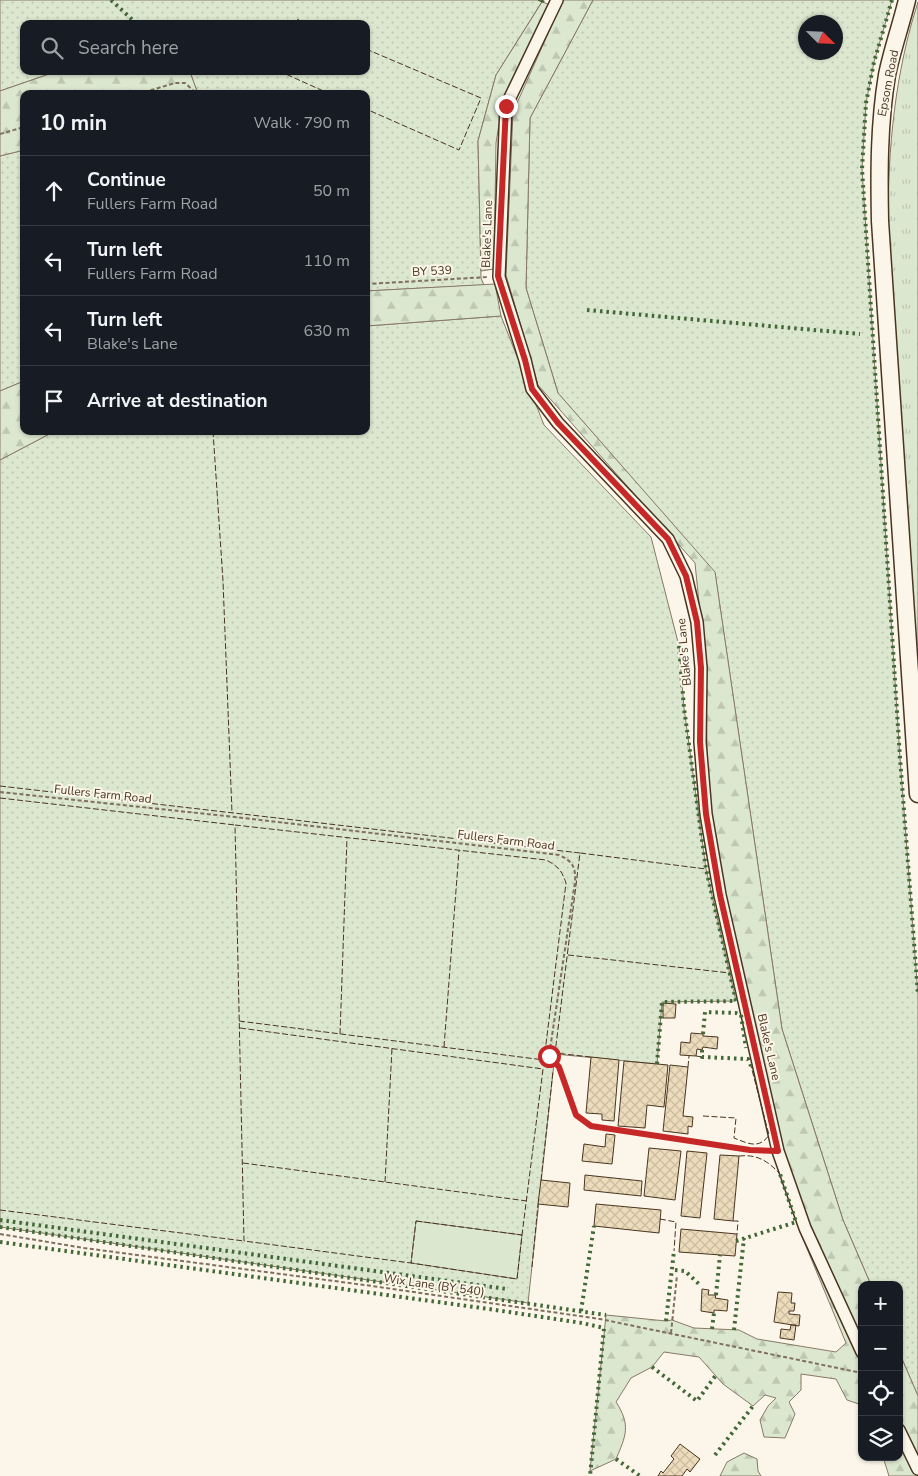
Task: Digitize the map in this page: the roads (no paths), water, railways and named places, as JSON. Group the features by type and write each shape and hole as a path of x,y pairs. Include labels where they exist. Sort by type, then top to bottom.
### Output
{"main road":[{"name":"Epsom Road","path":"907,0 888,73 880,122 878,168 918,794"}],"street":[{"name":"Blake's Lane","path":"557,0 506,106 498,276 525,360 532,389 558,423 668,539 686,576 697,622 701,668 700,742 706,814 720,895 778,1151 805,1228 858,1343"},
{"path":"903,1438 918,1469"}]}
